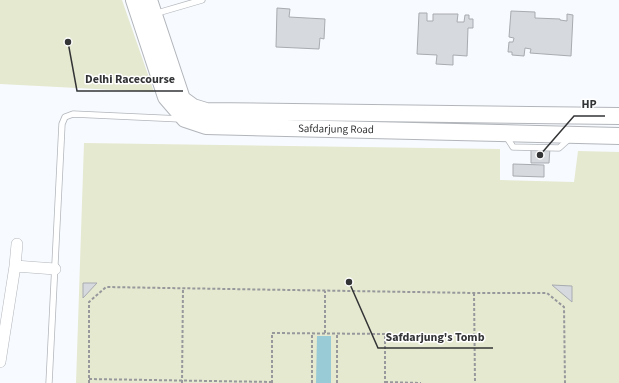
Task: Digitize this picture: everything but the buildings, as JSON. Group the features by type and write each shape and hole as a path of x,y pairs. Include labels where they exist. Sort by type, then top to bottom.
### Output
{"main road":[{"path":"134,0 166,97 196,115"},
{"name":"Safdarjung Road","path":"152,7 182,99 193,107 196,115 206,126 618,136"},
{"path":"504,114 504,133"},
{"name":"Safdarjung Road","path":"196,115 615,114"}],"street":[{"path":"0,362 17,244"},
{"path":"15,266 55,269"}],"lane":[{"path":"152,7 202,0"},
{"path":"50,383 62,124 65,117 73,114 153,118 196,115"}],"path":[{"path":"89,383 89,302 106,287 547,293 564,306 565,383"},
{"path":"182,382 183,288"},
{"path":"325,291 325,334"},
{"path":"474,293 474,383"},
{"path":"89,379 272,383 272,333 385,334 385,383 421,383"},
{"path":"312,334 312,383"},
{"path":"336,383 337,334"}],"green space":[{"path":"0,0 122,0 154,92 0,84"},
{"path":"84,143 500,149 500,180 574,182 578,151 619,152 619,383 76,383"}],"water":[{"path":"317,336 331,336 331,383 316,383"}],"place":[{"name":"Delhi Racecourse","path":"68,42"},
{"name":"HP","path":"540,155"},
{"name":"Safdarjung's Tomb","path":"349,282"}]}
